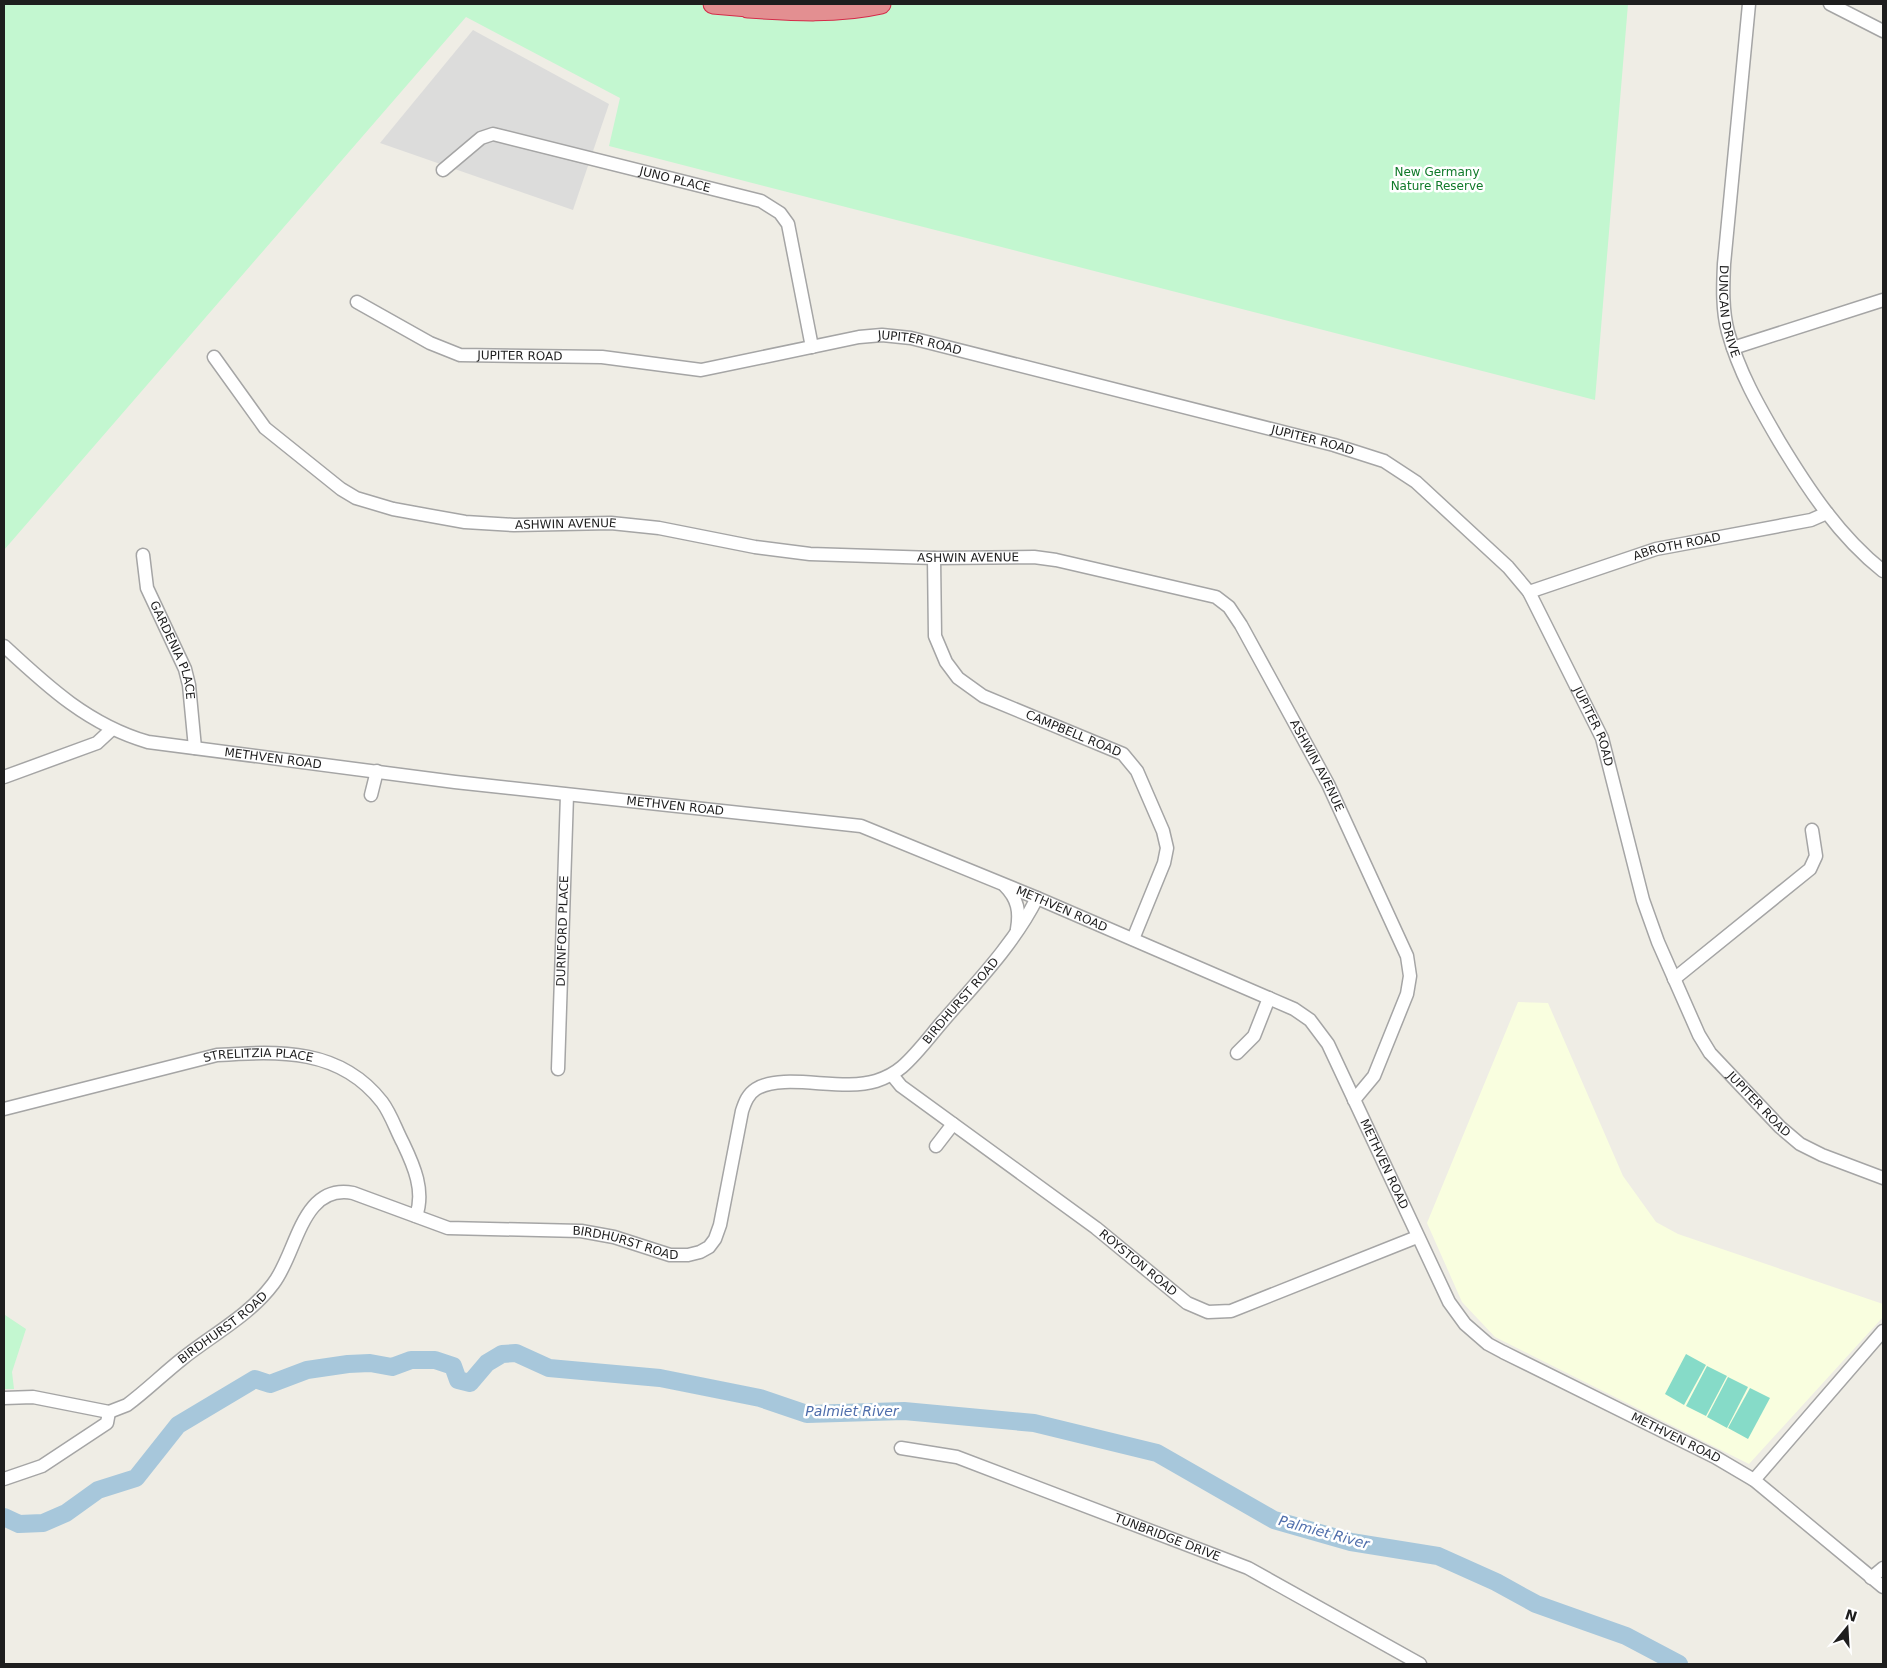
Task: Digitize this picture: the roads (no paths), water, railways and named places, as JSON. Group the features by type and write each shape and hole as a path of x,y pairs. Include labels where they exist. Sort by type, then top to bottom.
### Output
{"highway":[{"path":"713,4 806,12 842,10 881,4"},
{"path":"748,8 799,7 824,4"}],"street":[{"name":"DUNCAN DRIVE","path":"1749,4 1724,264 1725,310 1733,348 1753,396 1802,479 1827,513 1866,557 1883,571"},
{"path":"1830,4 1883,31"},
{"name":"JUNO PLACE","path":"443,170 482,138 494,134 761,201 780,213 788,224 812,347"},
{"path":"1733,348 1883,300"},
{"name":"JUPITER ROAD","path":"357,302 430,344 460,355 602,356 701,370 859,337 882,335 911,338 1372,456 1393,466 1416,482 1508,567 1529,592 1602,738 1643,900 1674,978 1699,1035 1710,1053 1780,1127 1808,1148 1883,1178"},
{"name":"ASHWIN AVENUE","path":"214,356 265,428 341,489 356,498 393,509 465,522 514,525 611,523 659,528 755,547 810,554 934,558 1034,557 1056,560 1216,597 1228,607 1241,625 1328,784 1407,956 1410,976 1405,1001 1374,1076 1354,1100"},
{"name":"ABROTH ROAD","path":"1529,592 1656,549 1811,520 1827,513"},
{"name":"GARDENIA PLACE","path":"142,555 147,588 185,669 189,685 194,748"},
{"name":"CAMPBELL ROAD","path":"934,558 935,636 939,648 958,678 983,696 1114,750 1134,764 1163,831 1167,848 1164,863 1133,939"},
{"name":"METHVEN ROAD","path":"4,646 64,700 111,730 148,742 567,795 861,826 1037,898 1302,1013 1317,1028 1328,1044 1417,1237 1449,1302 1465,1324 1488,1344 1715,1458 1754,1480 1883,1587"},
{"path":"4,778 97,743 111,730"},
{"path":"371,795 378,771"},
{"name":"DURNFORD PLACE","path":"558,1069 567,795"},
{"path":"1674,978 1810,869 1816,856 1812,830"},
{"path":"1004,885 1016,902 1019,915 1017,932"},
{"name":"BIRDHURST ROAD","path":"4,1479 42,1466 107,1422 109,1412 118,1410 134,1400 262,1297 280,1273 312,1207 324,1196 338,1192 353,1193 448,1228 581,1231 614,1237 670,1255 688,1256 709,1247 715,1239 720,1225 746,1099 755,1090 779,1082 839,1085 866,1084 892,1075 922,1045 1017,932 1037,898"},
{"path":"1237,1053 1254,1036 1270,998"},
{"name":"STRELITZIA PLACE","path":"4,1109 217,1055 284,1054 328,1062 360,1078 384,1104 411,1161 420,1188 419,1208 416,1216"},
{"name":"ROYSTON ROAD","path":"892,1075 901,1086 1096,1228 1187,1303 1208,1312 1232,1311 1417,1237"},
{"path":"936,1146 953,1124"},
{"path":"1754,1480 1883,1331"},
{"path":"4,1398 49,1399 109,1412"},
{"name":"TUNBRIDGE DRIVE","path":"901,1448 957,1457 1248,1568 1420,1664"},
{"path":"1871,1578 1883,1568"}],"waterway":[{"name":"Palmiet River","path":"4,1517 19,1524 43,1523 66,1513 98,1490 136,1478 178,1425 255,1379 270,1384 307,1370 348,1364 370,1363 392,1367 411,1360 435,1360 453,1366 458,1380 470,1383 487,1363 502,1354 516,1353 549,1368 660,1378 760,1398 807,1414 904,1411 1034,1423 1157,1453 1274,1520 1351,1542 1438,1556 1496,1582 1536,1604 1626,1636 1679,1664"},
{"name":"Palmiet River","path":"1662,1664 1666,1657"}],"park label":[{"name":"New Germany Nature Reserve","path":"1437,179"}]}
